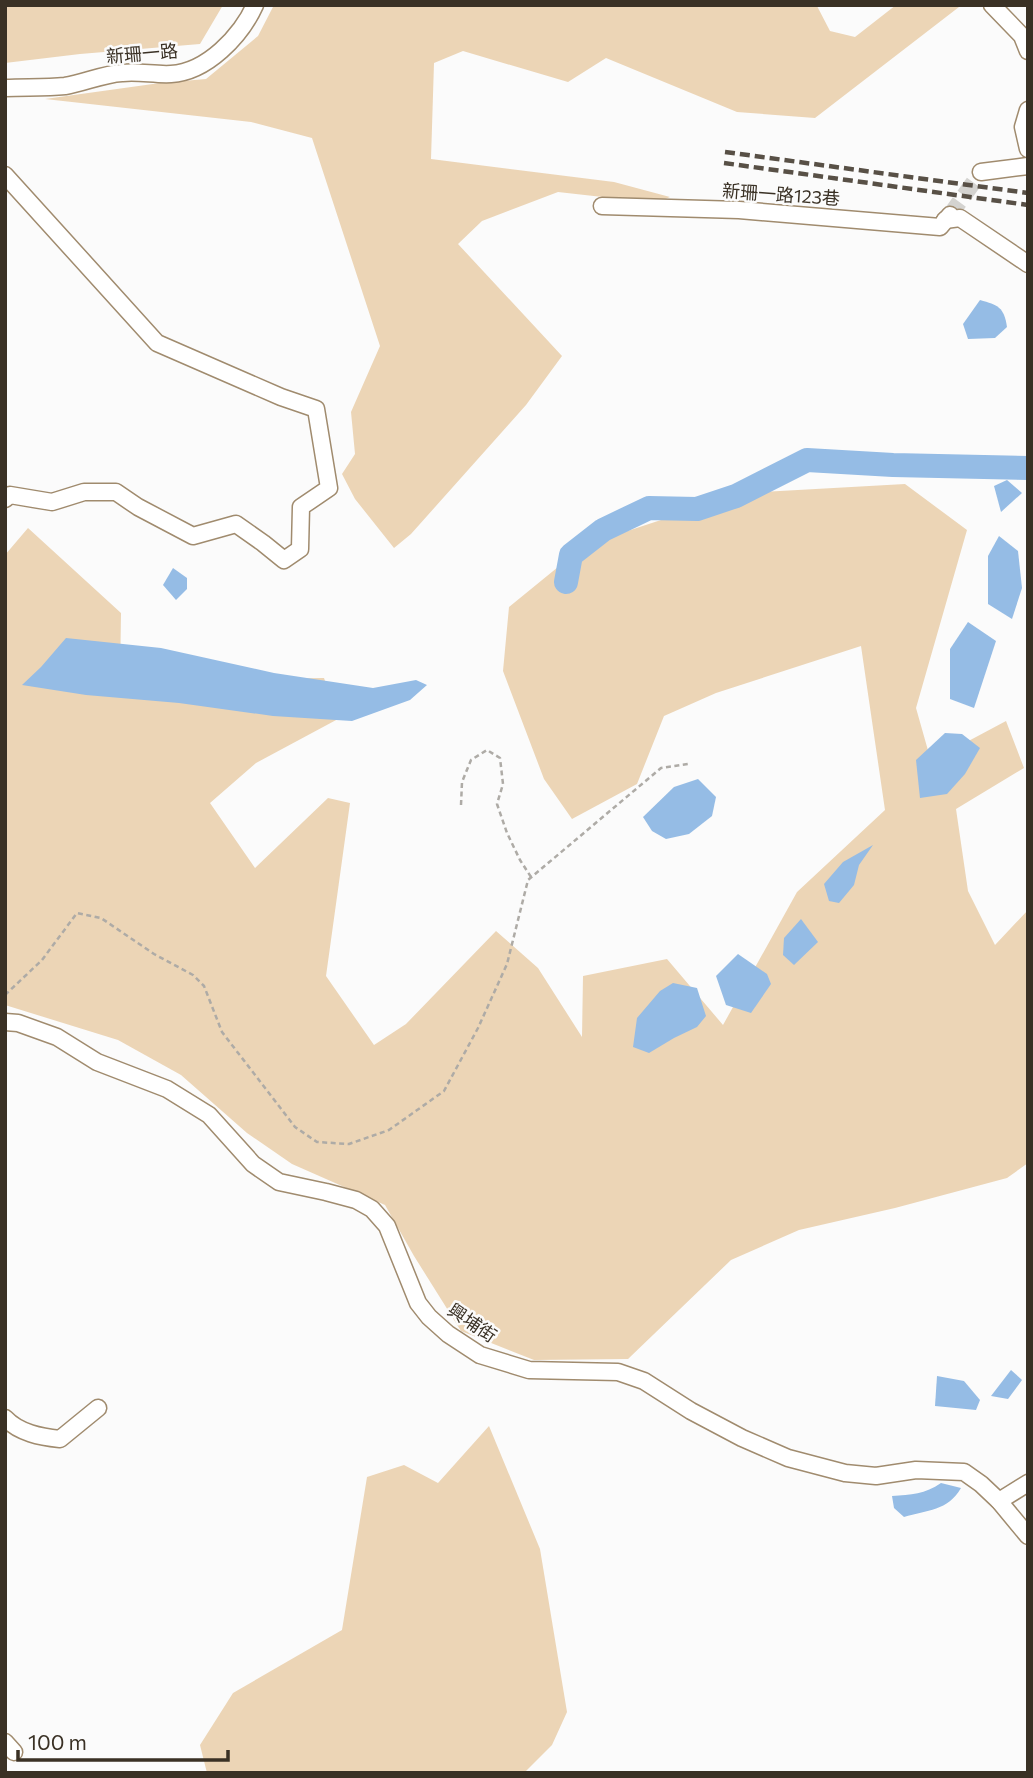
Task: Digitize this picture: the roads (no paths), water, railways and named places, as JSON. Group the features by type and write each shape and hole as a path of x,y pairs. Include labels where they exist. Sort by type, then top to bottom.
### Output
{"street":[{"name":"新珊一路","path":"5,88 64,86 122,73 174,74 192,68 228,46 255,5"},
{"path":"992,5 1022,36 1028,51"},
{"path":"1028,110 1023,127 1028,149"},
{"path":"981,172 1028,166"},
{"path":"5,175 158,342 281,397 316,409 328,488 301,507 300,549 284,560 236,524 193,536 138,508 116,492 84,492 52,502 10,495 5,499"},
{"name":"新珊一路123巷","path":"602,206 739,210 940,227 948,217 960,218 1028,264"},
{"name":"興埔街","path":"5,1022 18,1023 57,1037 97,1062 167,1089 209,1115 253,1164 279,1182 356,1200 372,1209 387,1226 418,1303 448,1334 480,1355 529,1370 618,1372 643,1381 742,1438 788,1458 845,1473 876,1476 916,1470 964,1472 999,1501 1028,1536"},
{"path":"5,1418 11,1425 40,1437 60,1439 98,1408"},
{"path":"999,1501 1028,1483"}],"water":[{"path":"980,300 996,305 1004,315 1007,327 995,338 968,339 963,324"},
{"path":"1007,480 1022,493 1001,512 994,486"},
{"path":"999,536 1018,551 1022,588 1012,619 988,604 988,556"},
{"path":"173,568 187,578 187,589 176,600 163,585"},
{"path":"968,622 996,641 974,708 950,699 950,649"},
{"path":"66,638 161,648 274,673 373,688 416,680 427,685 410,700 352,721 273,716 22,685"},
{"path":"945,733 962,734 980,748 965,774 947,794 920,798 916,760"},
{"path":"698,779 716,797 712,816 689,834 666,839 652,831 643,817 674,787"},
{"path":"873,845 859,865 854,885 839,903 829,901 824,884 843,862"},
{"path":"801,919 818,942 794,965 783,955 784,938"},
{"path":"738,954 767,974 771,984 751,1013 726,1005 716,976"},
{"path":"673,983 697,988 706,1016 697,1027 649,1053 633,1047 637,1018 660,991"},
{"path":"1011,1370 1022,1380 1008,1399 991,1396"},
{"path":"937,1376 964,1381 980,1400 976,1410 935,1406"},
{"path":"941,1483 961,1488 950,1501 929,1511 904,1517 894,1508 892,1496 918,1493"}],"waterway":[{"path":"566,582 571,555 603,530 649,508 697,509 736,496 807,460 1028,468"}],"tunnel":[{"path":"950,215 981,172"}],"railway":[{"path":"725,152 1028,193"},
{"path":"724,163 1028,205"}]}
